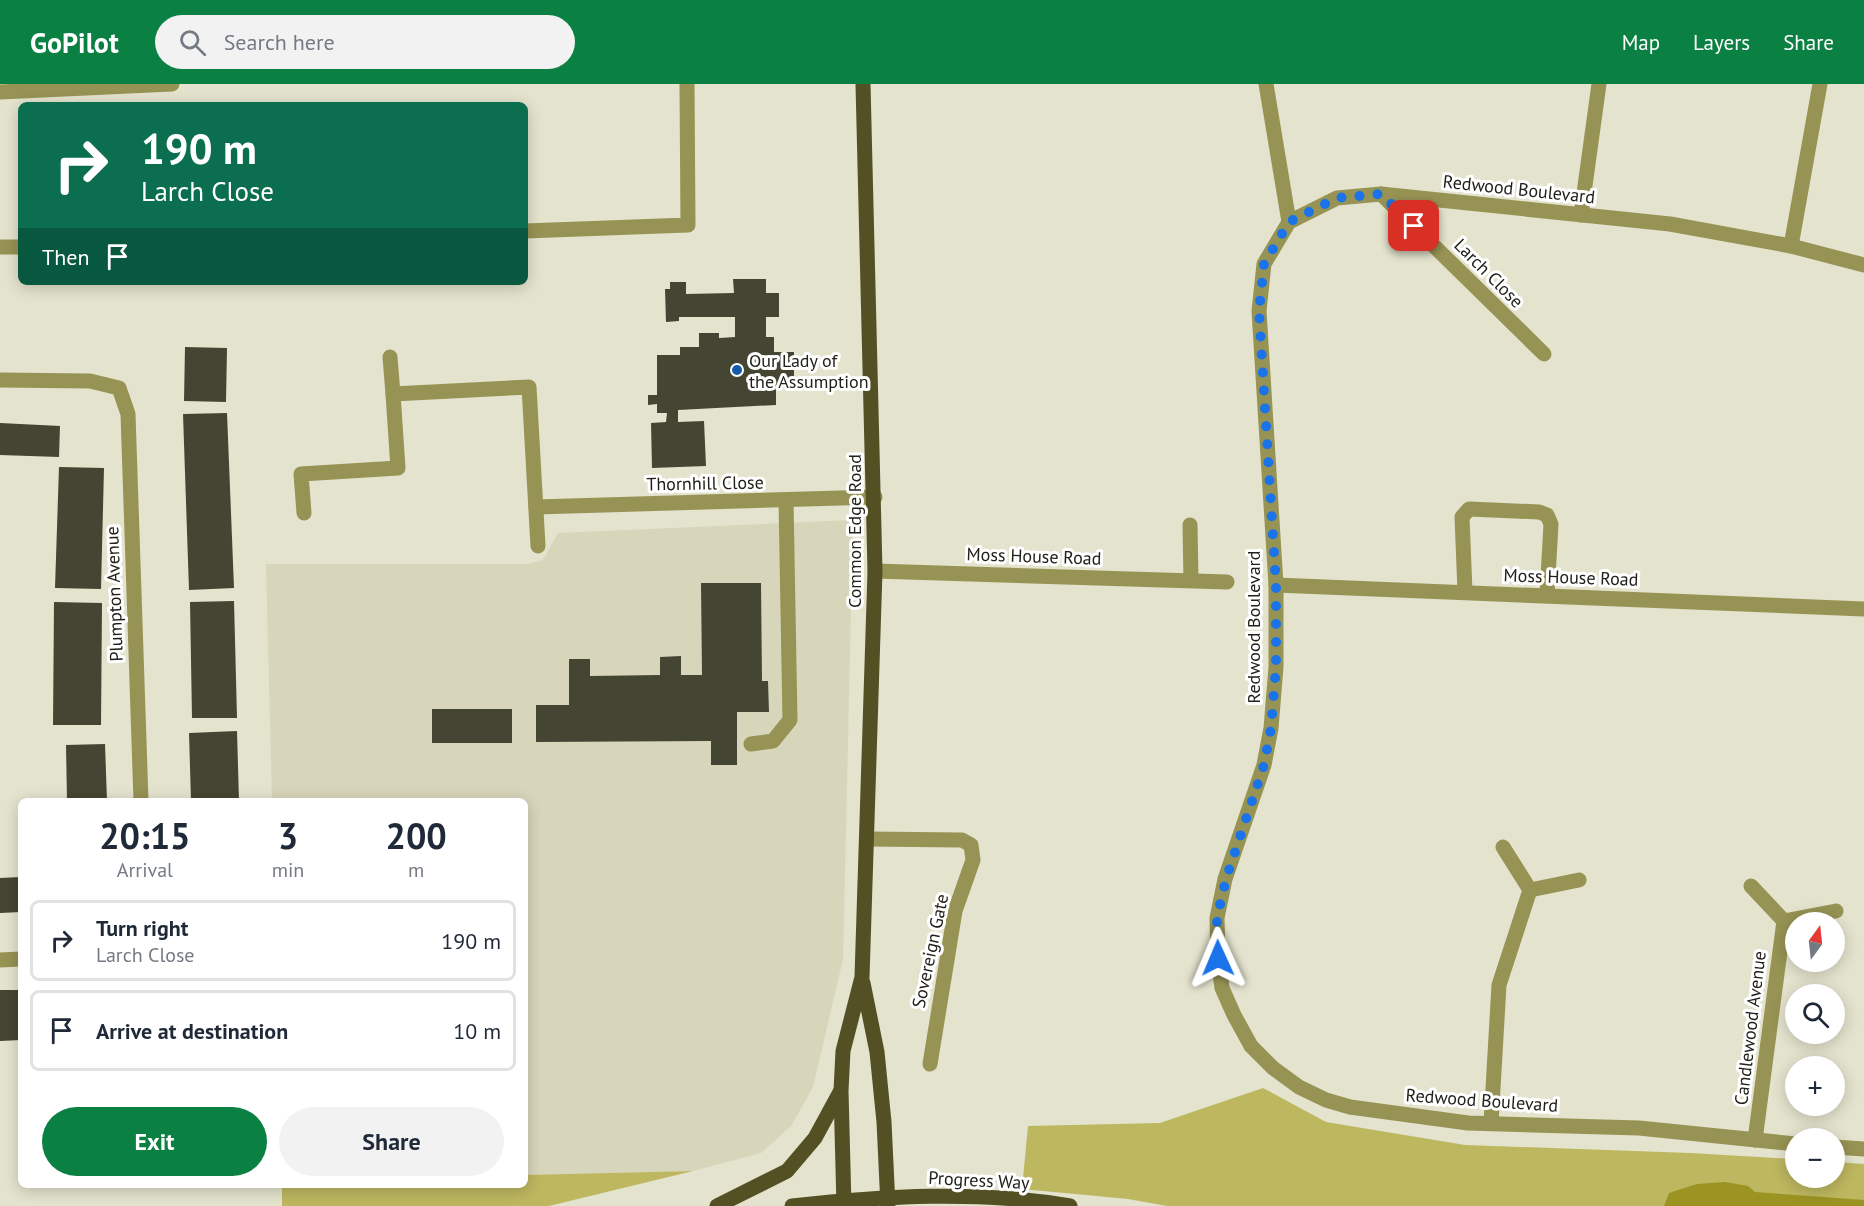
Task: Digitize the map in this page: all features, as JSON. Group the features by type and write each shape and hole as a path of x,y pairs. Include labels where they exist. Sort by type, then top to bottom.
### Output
{"main road":[{"name":"Common Edge Road","path":"843,1203 841,1091 843,1051 862,977 875,571 875,497 863,84"},
{"name":"Common Edge Road","path":"862,977 877,1052 884,1122 887,1201"},
{"path":"717,1206 787,1171 815,1138 841,1091"},
{"name":"Progress Way","path":"792,1206 976,1197 1070,1206"}],"street":[{"path":"0,92 172,84"},
{"path":"528,231 688,225 687,84"},
{"path":"1266,84 1289,222"},
{"path":"1581,214 1599,84"},
{"path":"1791,246 1820,84"},
{"name":"Redwood Boulevard","path":"1785,1143 1639,1128 1426,1119 1350,1107 1326,1100 1299,1087 1251,1046 1222,988 1218,958 1217,918 1226,879 1264,765 1271,728 1276,667 1276,585 1259,311 1264,264 1289,222 1337,198 1381,194 1670,224 1791,246 1864,265"},
{"name":"Larch Close","path":"1381,194 1544,354"},
{"path":"0,247 18,247"},
{"path":"304,513 301,474 398,468 390,357"},
{"name":"Plumpton Avenue","path":"0,380 90,381 119,388 128,414 141,798"},
{"path":"393,394 529,387 538,546"},
{"name":"Thornhill Close","path":"536,507 875,497"},
{"path":"751,744 773,741 790,720 786,501"},
{"path":"1465,592 1462,517 1469,509 1539,512 1547,515 1551,524 1547,595"},
{"path":"1190,525 1191,580"},
{"name":"Moss House Road","path":"875,571 1227,582"},
{"name":"Moss House Road","path":"1276,585 1864,609"},
{"name":"Sovereign Gate","path":"867,839 962,840 970,844 973,852 973,860 953,921 930,1064"},
{"path":"1503,847 1530,890"},
{"path":"1530,890 1579,880"},
{"path":"1751,886 1784,921 1836,911"},
{"path":"1491,1123 1498,985 1530,890"},
{"name":"Candlewood Avenue","path":"1755,1140 1784,921"},
{"path":"0,960 18,959"},
{"path":"1845,1148 1864,1149"}],"shaded area":[{"path":"853,520 843,959 813,1087 791,1126 761,1153 693,1171 528,1175 528,798 272,798 266,564 528,564 543,560 558,533"},
{"path":"1263,1088 1326,1122 1465,1145 1785,1158 1785,1188 1845,1188 1845,1163 1864,1164 1864,1206 1167,1206 1128,1199 1022,1189 1028,1126 1160,1123"},
{"path":"693,1171 549,1206 282,1206 282,1188 528,1188 528,1175"},
{"path":"1725,1182 1748,1186 1755,1192 1864,1200 1864,1206 1664,1206 1669,1193 1697,1184"}],"building":[{"path":"733,279 766,279 766,293 779,293 779,317 766,317 766,337 774,337 774,352 794,352 794,385 776,386 776,405 678,410 678,422 704,421 706,466 652,468 651,423 666,422 667,413 657,413 657,404 648,405 648,395 657,395 657,355 680,355 680,347 699,347 699,333 719,333 719,338 735,337 735,317 679,317 679,321 666,322 665,289 670,289 670,282 686,282 686,294 734,293"},
{"path":"185,347 227,348 226,402 184,401"},
{"path":"227,413 234,588 189,590 183,414"},
{"path":"0,423 60,426 59,457 0,455"},
{"path":"59,467 104,468 101,589 55,588"},
{"path":"701,583 761,583 762,681 768,681 769,712 737,712 737,765 711,765 711,741 536,742 536,705 569,705 569,659 590,659 590,676 660,675 660,657 681,656 681,675 702,675"},
{"path":"234,601 237,718 192,718 190,602"},
{"path":"54,602 102,603 101,725 53,725"},
{"path":"432,709 512,709 512,743 432,743"},
{"path":"237,731 239,798 191,798 189,733"},
{"path":"105,744 107,798 67,798 66,745"},
{"path":"18,877 18,912 0,913 0,878"},
{"path":"0,990 18,990 18,1040 0,1041"}],"place":[{"name":"Our Lady of the Assumption","path":"737,370"}],"route":[{"path":"1218,958 1217,918 1226,879 1264,765 1271,728 1276,667 1276,585 1259,311 1264,264 1289,222 1337,198 1381,194 1414,226"}]}
